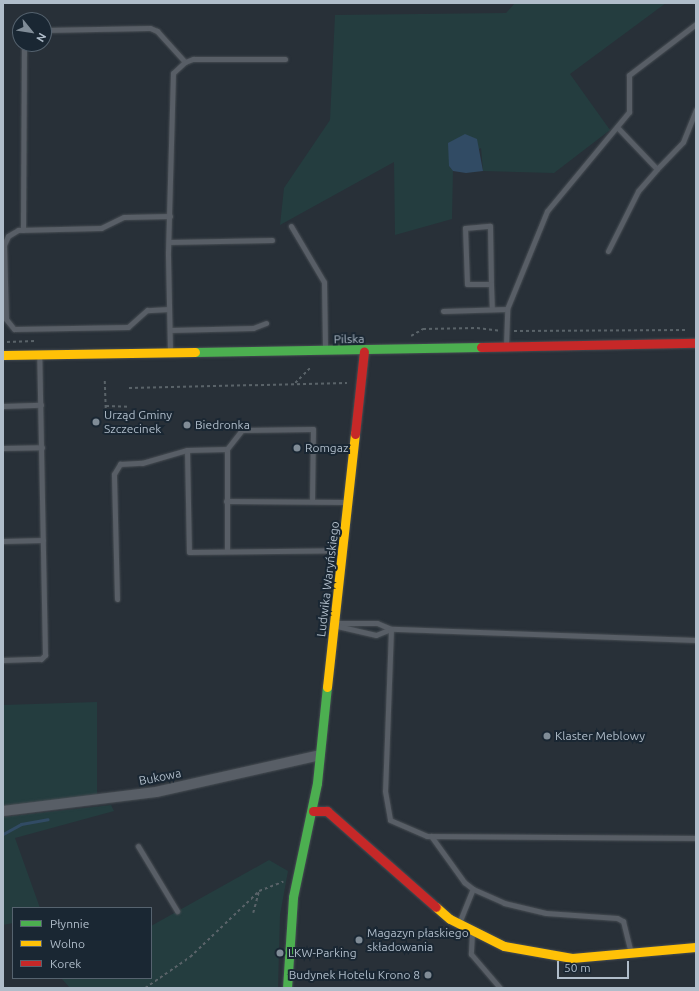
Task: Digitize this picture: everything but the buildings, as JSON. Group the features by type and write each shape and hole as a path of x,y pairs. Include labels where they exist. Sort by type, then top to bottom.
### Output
{"street":[{"name":"Pilska","path":"3,355 364,351 696,342"},
{"name":"Ludwika Waryńskiego","path":"287,988 295,881 312,811 320,755 349,502 364,351"},
{"name":"Bukowa","path":"3,811 156,792 320,755"},
{"path":"312,811 328,811 459,925 516,950 545,956 632,954 696,947"}],"lane":[{"path":"506,348 507,309 547,211 629,112 629,75 696,24"},
{"path":"52,30 150,28 157,31 184,62"},
{"path":"23,230 24,52"},
{"path":"184,62 285,59"},
{"path":"170,352 169,242 171,80 184,62"},
{"path":"608,251 638,191 683,142 696,109"},
{"path":"617,127 657,169"},
{"path":"170,216 124,217 101,228 23,230 13,232 4,244 6,318 10,326 20,329 128,327 147,310 170,309"},
{"path":"291,226 324,282 325,351"},
{"path":"491,284 468,284 465,228 490,226 492,309"},
{"path":"169,242 272,240"},
{"path":"443,311 507,309"},
{"path":"170,330 254,328 266,323"},
{"path":"3,660 45,656 39,355"},
{"path":"3,406 41,405"},
{"path":"227,551 227,449 242,430 313,429 312,500"},
{"path":"3,448 42,447"},
{"path":"117,599 115,470 120,464 142,463 187,450 227,449"},
{"path":"187,450 189,552 343,550"},
{"path":"226,501 312,500 349,502"},
{"path":"3,541 43,540"},
{"path":"334,624 346,621 377,623 391,628 696,640"},
{"path":"334,624 345,630 376,635 391,628"},
{"path":"391,628 386,810 397,826 432,836 696,838"},
{"path":"432,836 464,882 473,889 504,902 546,913 617,918 623,921 632,954"},
{"path":"138,846 177,911"},
{"path":"459,925 461,912 473,889"},
{"path":"472,932 471,954 502,988"}],"path":[{"path":"296,383 311,367"},
{"path":"105,381 106,412"},
{"path":"129,388 296,383 349,383"},
{"path":"106,406 129,407"},
{"path":"145,988 206,944 258,891 278,882 295,881"},
{"path":"253,913 258,891"}],"green space":[{"path":"515,3 666,3 570,74 610,130 554,173 483,171 481,148 449,166 453,171 452,219 395,235 394,162 280,225 284,188 330,120 335,15 506,13"},
{"path":"97,702 97,796 3,807 3,705"},
{"path":"111,805 114,811 15,838 40,907 12,907 12,923 3,925 3,817"},
{"path":"269,860 288,871 280,915 278,988 70,988 62,979 152,979 152,925"}],"water":[{"path":"465,134 477,139 483,171 466,173 453,171 449,166 448,143"}],"waterway":[{"path":"3,834 21,824 48,819"}],"traffic: fast":[{"path":"195,352 481,347"},
{"path":"287,988 293,897 317,783 327,687"}],"traffic: slow":[{"path":"3,355 195,352"},
{"path":"327,687 355,434"},
{"path":"436,907 450,919 504,946 572,958 696,947"}],"traffic: jam":[{"path":"481,347 696,343"},
{"path":"355,434 364,351"},
{"path":"313,811 327,811 436,907"}],"place":[{"name":"Urząd Gminy Szczecinek","path":"96,422"},
{"name":"Biedronka","path":"187,425"},
{"name":"Romgaz","path":"297,448"},
{"name":"Klaster Meblowy","path":"547,736"},
{"name":"Magazyn płaskiego składowania","path":"359,940"},
{"name":"LKW-Parking","path":"280,953"},
{"name":"Budynek Hotelu Krono 8","path":"428,975"}]}
